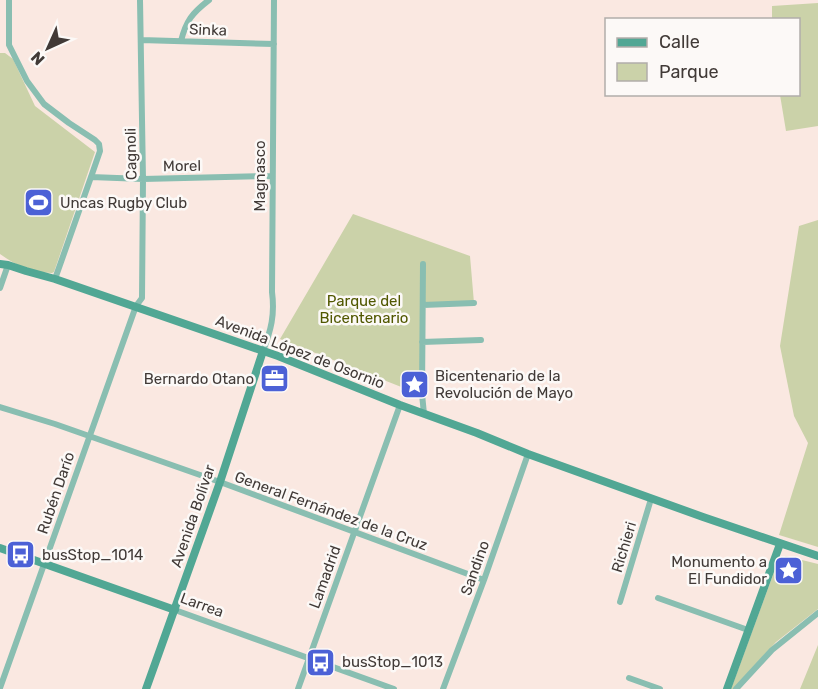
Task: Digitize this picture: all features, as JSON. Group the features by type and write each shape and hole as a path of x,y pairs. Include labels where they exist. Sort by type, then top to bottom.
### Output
{"main road":[{"path":"0,256 4,265"},
{"name":"Avenida López de Osornio","path":"4,265 55,279 278,356 528,454 818,556"},
{"name":"Avenida Bolívar","path":"147,689 220,482 263,351"},
{"path":"726,689 780,544"},
{"name":"Larrea","path":"0,548 175,610"}],"street":[{"path":"9,0 9,45 27,81 44,104 99,144 92,177 55,279"},
{"name":"Cagnoli","path":"136,306 142,298 140,0"},
{"path":"181,41 185,27 195,11 209,0"},
{"name":"Magnasco","path":"263,351 270,332 274,305 272,176 274,0"},
{"name":"Sinka","path":"141,40 274,44"},
{"name":"Morel","path":"92,177 143,179 272,176"},
{"path":"423,264 422,394 424,414"},
{"path":"0,288 4,265"},
{"path":"423,305 474,303"},
{"name":"Rubén Darío","path":"0,688 136,306"},
{"path":"422,342 481,340"},
{"name":"Lamadrid","path":"298,689 400,405"},
{"name":"General Fernández de la Cruz","path":"0,407 55,423 484,580"},
{"name":"Sandino","path":"443,689 528,454"},
{"name":"Richieri","path":"620,602 651,499"},
{"path":"658,598 748,630"},
{"name":"Larrea","path":"175,610 394,689"},
{"path":"736,689 772,650 818,612"},
{"path":"629,678 660,689"}],"green space":[{"path":"818,3 818,126 786,131 780,96 800,96 800,18 772,18 772,6"},
{"name":"Uncas Rugby Club","path":"0,53 5,53 13,59 35,106 95,152 52,273 24,268 0,254"},
{"name":"Parque del Bicentenario","path":"353,214 470,256 474,303 423,306 419,394 280,339"},
{"path":"818,220 818,547 779,535 808,443 794,416 780,346 799,226"},
{"path":"786,556 818,564 818,609 776,642 731,689 777,564"},
{"path":"818,645 818,689 800,689"}],"place":[{"name":"Uncas Rugby Club","path":"39,203"},
{"name":"Bernardo Otano","path":"275,379"},
{"name":"Bicentenario de la Revolución de Mayo","path":"414,385"},
{"name":"busStop_1014","path":"21,555"},
{"name":"Monumento a El Fundidor","path":"788,571"},
{"name":"busStop_1013","path":"321,662"}]}
